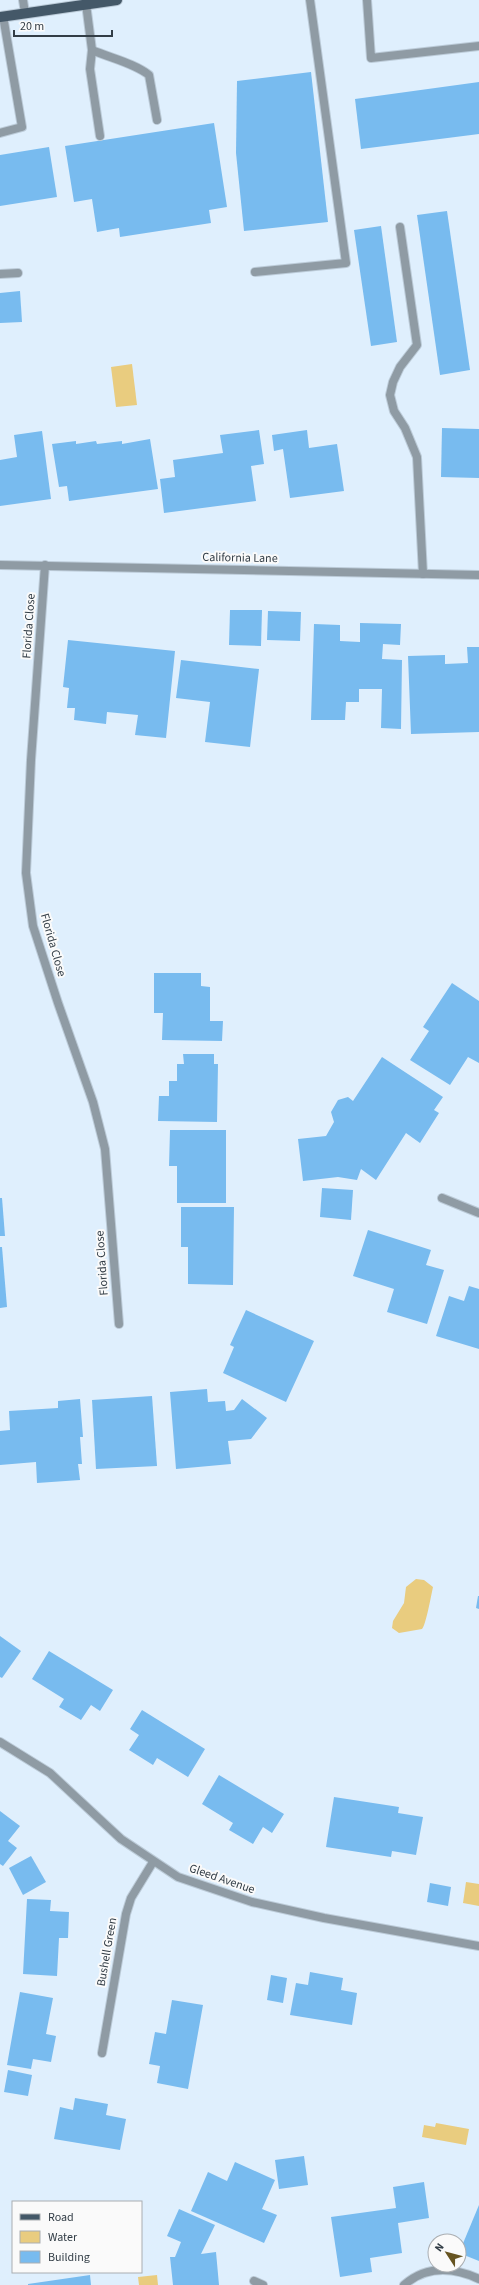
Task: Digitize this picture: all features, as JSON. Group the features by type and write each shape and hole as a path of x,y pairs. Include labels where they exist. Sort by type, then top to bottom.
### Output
{"main road":[{"path":"2,17 117,0"}],"street":[{"path":"23,0 25,13"},
{"path":"255,272 346,263 310,0"},
{"path":"367,0 371,58 479,46"},
{"path":"86,4 92,50 90,69 100,136"},
{"path":"0,133 22,127 2,17"},
{"path":"92,50 116,61 139,67 149,75 157,120"},
{"path":"400,228 417,345 400,367 393,382 390,395 394,411 405,428 417,457 423,574"},
{"path":"0,274 18,273"},
{"name":"California Lane","path":"0,565 479,575"},
{"name":"Florida Close","path":"46,565 31,760 26,873 33,926 93,1102 105,1149 119,1324"},
{"path":"442,1198 479,1213"},
{"name":"Gleed Avenue","path":"0,1742 50,1773 121,1839 153,1862 178,1877 252,1902 324,1918 479,1946"},
{"name":"Bushell Green","path":"102,2053 126,1914 131,1898 153,1862"},
{"path":"404,2285 413,2277 426,2271 442,2269 463,2272 479,2280"},
{"path":"254,2281 263,2285"}],"water":[{"path":"132,364 137,405 116,407 111,367"},
{"path":"416,1579 424,1580 433,1587 424,1626 422,1629 399,1633 392,1628 393,1621 404,1603 406,1587"},
{"path":"466,1882 479,1884 479,1906 463,1903"},
{"path":"436,2123 469,2129 466,2145 422,2137 424,2125 435,2127"},
{"path":"157,2275 158,2285 139,2285 138,2277"}],"building":[{"path":"311,72 328,222 244,231 236,153 237,81"},
{"path":"479,82 479,134 361,149 355,99"},
{"path":"214,123 227,207 209,210 211,223 120,237 119,228 97,232 92,199 74,202 65,146"},
{"path":"49,147 57,197 0,206 0,155"},
{"path":"447,211 470,370 440,375 417,215"},
{"path":"381,226 397,342 371,346 354,230"},
{"path":"20,291 22,322 0,323 0,293"},
{"path":"442,428 479,429 479,478 441,477"},
{"path":"259,430 264,464 251,466 256,501 164,513 160,479 175,477 173,460 223,453 220,435"},
{"path":"307,430 309,448 337,444 344,491 290,498 283,449 274,451 272,435"},
{"path":"42,431 51,499 0,506 0,460 17,457 14,435"},
{"path":"150,439 158,489 69,501 67,486 59,487 52,444 76,441 76,444 96,441 97,444 122,441 122,444"},
{"path":"230,610 262,610 261,646 229,645"},
{"path":"268,611 301,612 300,641 267,640"},
{"path":"360,623 401,624 400,645 383,644 382,659 402,660 401,729 381,728 382,689 359,689 359,702 346,702 345,720 311,720 314,624 340,625 340,641 360,642"},
{"path":"68,640 175,651 166,738 135,735 138,715 107,712 106,724 74,720 75,708 67,708 69,688 63,687"},
{"path":"467,647 479,647 479,732 411,734 408,656 445,655 445,664 468,663"},
{"path":"181,660 259,669 250,747 205,742 210,702 176,698"},
{"path":"154,973 201,973 201,986 210,987 210,1021 223,1021 222,1041 162,1040 163,1013 154,1013"},
{"path":"452,983 479,1001 479,1063 468,1057 450,1085 410,1060 429,1031 423,1027"},
{"path":"183,1054 214,1054 214,1064 218,1064 217,1122 158,1121 159,1096 169,1096 169,1081 177,1081 177,1064 184,1064"},
{"path":"382,1057 443,1097 434,1110 439,1113 420,1143 406,1133 376,1180 361,1169 357,1180 338,1177 303,1181 298,1139 326,1136 334,1122 331,1112 338,1100 348,1097 353,1101"},
{"path":"170,1130 226,1130 226,1203 177,1203 177,1166 169,1166"},
{"path":"322,1188 353,1190 351,1220 320,1217"},
{"path":"0,1198 2,1198 5,1236 0,1236"},
{"path":"181,1207 234,1207 233,1285 188,1284 188,1247 181,1247"},
{"path":"368,1230 431,1250 426,1265 444,1270 427,1324 387,1312 394,1289 353,1276"},
{"path":"0,1247 2,1247 7,1307 0,1308"},
{"path":"469,1286 479,1289 479,1349 436,1336 449,1296 464,1301"},
{"path":"246,1310 314,1341 286,1402 223,1373 234,1347 230,1345"},
{"path":"207,1389 208,1402 225,1401 226,1411 234,1410 242,1399 267,1418 251,1439 228,1441 231,1464 176,1469 170,1392"},
{"path":"152,1396 157,1466 96,1469 92,1400"},
{"path":"80,1399 83,1437 80,1437 82,1464 78,1464 80,1480 37,1483 36,1462 0,1465 0,1431 10,1430 9,1411 58,1408 58,1401"},
{"path":"479,1596 479,1609 476,1608"},
{"path":"0,1636 21,1651 2,1678 0,1677"},
{"path":"49,1651 113,1690 100,1711 91,1705 81,1720 59,1707 64,1699 32,1679"},
{"path":"142,1710 205,1749 188,1777 157,1758 153,1765 129,1750 139,1735 130,1729"},
{"path":"219,1775 284,1814 272,1833 263,1827 253,1844 229,1830 233,1823 202,1804"},
{"path":"334,1797 399,1807 398,1813 423,1817 416,1855 392,1851 391,1857 326,1847"},
{"path":"0,1811 20,1826 8,1841 17,1848 3,1866 0,1864"},
{"path":"31,1856 46,1882 23,1895 9,1868"},
{"path":"430,1883 451,1887 448,1906 427,1902"},
{"path":"27,1899 51,1900 50,1911 69,1912 68,1938 59,1938 57,1976 23,1974"},
{"path":"310,1972 343,1978 341,1990 357,1993 352,2025 290,2015 296,1983 308,1985"},
{"path":"271,1975 287,1978 283,2003 267,2000"},
{"path":"20,1992 53,1998 46,2034 56,2036 51,2062 33,2059 31,2069 7,2065"},
{"path":"172,2000 203,2005 188,2089 157,2083 160,2066 149,2064 155,2032 166,2034"},
{"path":"8,2070 32,2075 28,2096 4,2092"},
{"path":"75,2098 108,2104 106,2115 126,2119 120,2150 54,2139 60,2107 73,2110"},
{"path":"304,2156 308,2185 279,2189 275,2160"},
{"path":"235,2162 275,2180 262,2209 277,2215 264,2243 191,2211 208,2172 227,2181"},
{"path":"424,2182 429,2218 398,2223 402,2253 370,2258 372,2272 340,2277 331,2217 396,2208 393,2187"},
{"path":"479,2205 479,2261 467,2256 467,2234"},
{"path":"179,2209 215,2225 201,2254 216,2252 219,2285 173,2285 170,2257 175,2257 181,2242 167,2236"},
{"path":"90,2275 91,2285 28,2285 28,2284"}]}
